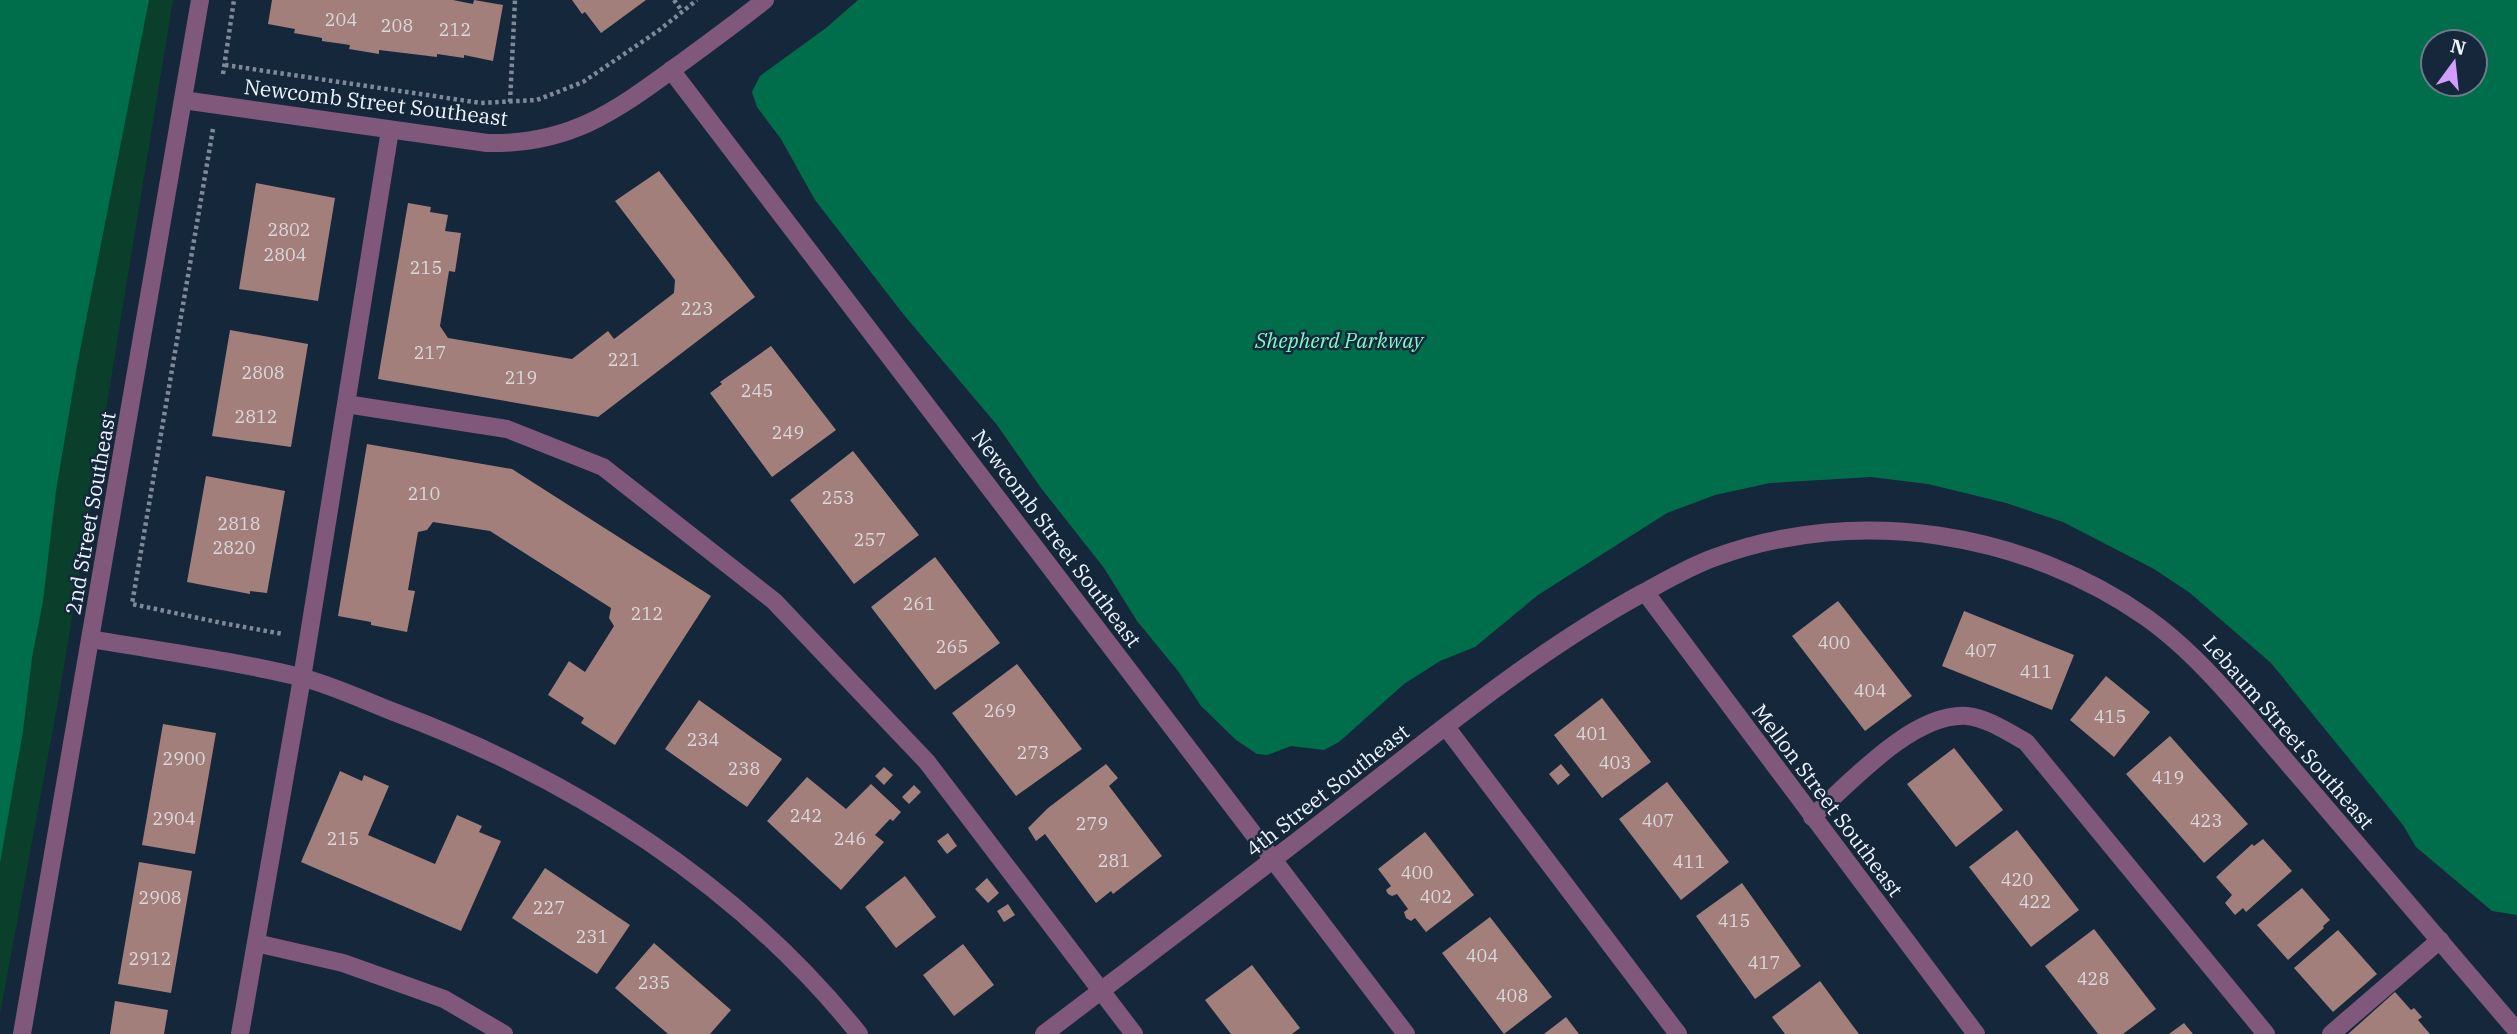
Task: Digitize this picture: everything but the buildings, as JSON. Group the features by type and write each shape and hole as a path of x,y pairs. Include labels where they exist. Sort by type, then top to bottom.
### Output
{"street":[{"name":"2nd Street Southeast","path":"22,1034 200,0"},
{"name":"Newcomb Street Southeast","path":"183,100 487,143 546,138 574,130 607,115 671,70 756,3"},
{"name":"Newcomb Street Southeast","path":"671,70 1406,1034"},
{"path":"240,1034 302,678 390,130"},
{"path":"346,404 507,429 603,467 774,601 927,762 1134,1034"},
{"name":"Lebaum Street Southeast","path":"1645,592 1715,557 1766,541 1817,533 1866,530 1962,539 2056,567 2102,590 2146,617 2195,658 2517,1031"},
{"name":"4th Street Southeast","path":"1044,1034 1551,648 1645,592"},
{"name":"Mellon Street Southeast","path":"1645,592 1976,1034"},
{"path":"91,639 302,678 427,724 512,762 594,807 641,837 745,914 828,995 859,1034"},
{"path":"1812,817 1899,740 1937,720 1967,716 1998,726 2026,742 2266,1034"},
{"path":"1446,727 1678,1034"},
{"path":"2331,1034 2440,940"},
{"path":"256,943 343,963 444,999 504,1034"}],"path":[{"path":"223,74 234,0"},
{"path":"510,102 514,0"},
{"path":"674,0 682,11"},
{"path":"225,65 481,103 537,100 583,82 658,31 697,0"},
{"path":"214,125 132,604 308,638"}],"green space":[{"path":"0,0 173,0 59,697 0,1014"},
{"path":"0,0 149,0 77,366 56,491 43,601 32,658 23,731 0,863"},
{"name":"Shepherd Parkway","path":"858,0 2517,0 2517,915 2492,911 2416,847 2403,825 2271,663 2190,593 2154,569 2063,522 2006,503 1928,484 1871,477 1770,483 1715,495 1667,513 1538,595 1475,647 1440,661 1404,684 1339,742 1324,750 1291,746 1267,755 1257,754 1236,740 1201,706 1178,671 1137,621 1104,568 1041,488 997,425 904,315 815,200 781,139 757,107 752,92 760,76 826,28"}]}
